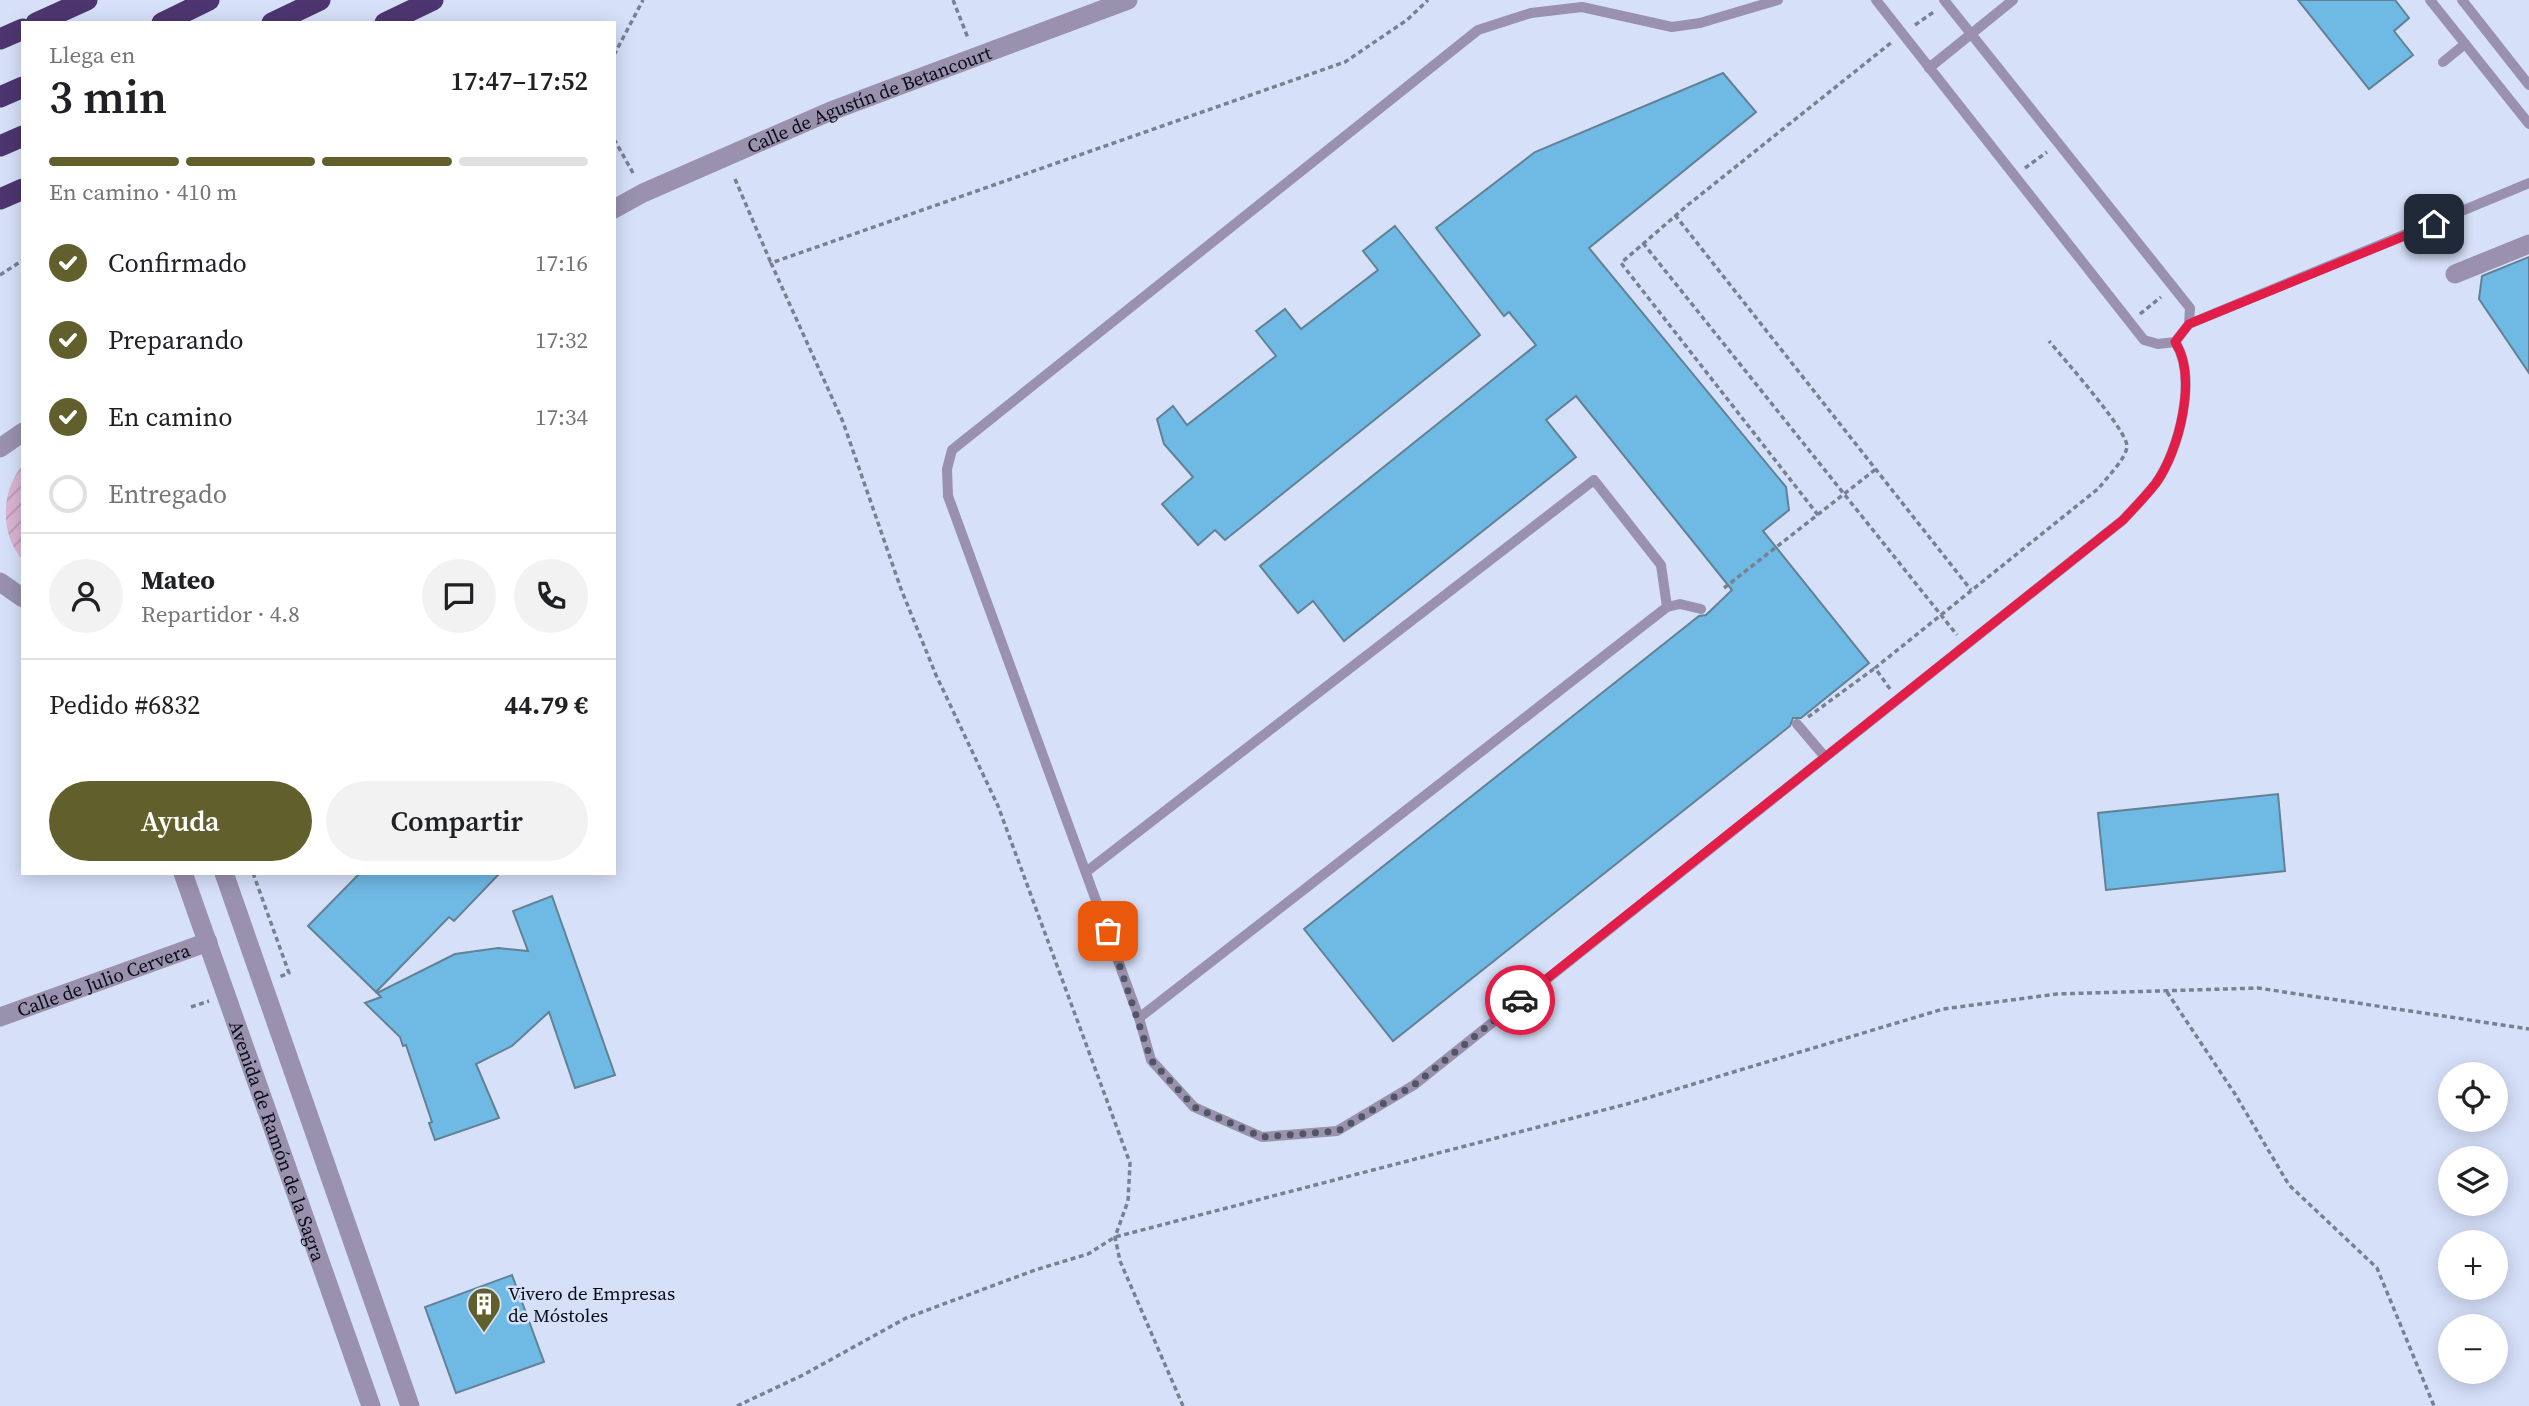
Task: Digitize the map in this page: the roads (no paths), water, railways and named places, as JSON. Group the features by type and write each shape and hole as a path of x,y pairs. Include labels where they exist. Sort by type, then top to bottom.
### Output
{"highway":[{"path":"40,21 87,0"},
{"path":"166,21 209,0"},
{"path":"276,21 320,0"},
{"path":"389,21 433,0"},
{"path":"0,39 21,30"},
{"path":"0,146 21,137"},
{"path":"0,199 21,190"}],"street":[{"name":"Calle de Agustín de Betancourt","path":"616,208 831,111 1128,0"},
{"path":"2455,274 2529,244"},
{"path":"0,449 21,433"},
{"path":"0,582 21,597"},
{"name":"Avenida de Ramón de la Sagra","path":"184,875 371,1406"},
{"name":"Avenida de Ramón de la Sagra","path":"225,875 410,1406"},
{"name":"Calle de Julio Cervera","path":"0,1017 208,942"}],"lane":[{"path":"1778,0 1700,23 1672,27 1582,7 1531,13 1478,30 952,450 947,469 948,496 1139,1018 1151,1060 1194,1107 1262,1137 1338,1131 1414,1085 2123,520 2157,482 2167,464 2183,413 2186,378 2175,342"},
{"path":"1876,0 2144,340 2158,344 2175,342 2189,324 2529,183"},
{"path":"1929,68 2013,0"},
{"path":"2430,0 2529,124"},
{"path":"2462,0 2529,85"},
{"path":"1945,2 2190,308 2189,324"},
{"path":"2443,62 2465,44"},
{"path":"1086,872 1594,480 1661,565 1667,607"},
{"path":"1139,1018 1667,607 1680,604 1701,609"},
{"path":"1797,724 1825,757"}],"place":[{"name":"Vivero de Empresas de Móstoles","path":"484,1334"}]}
